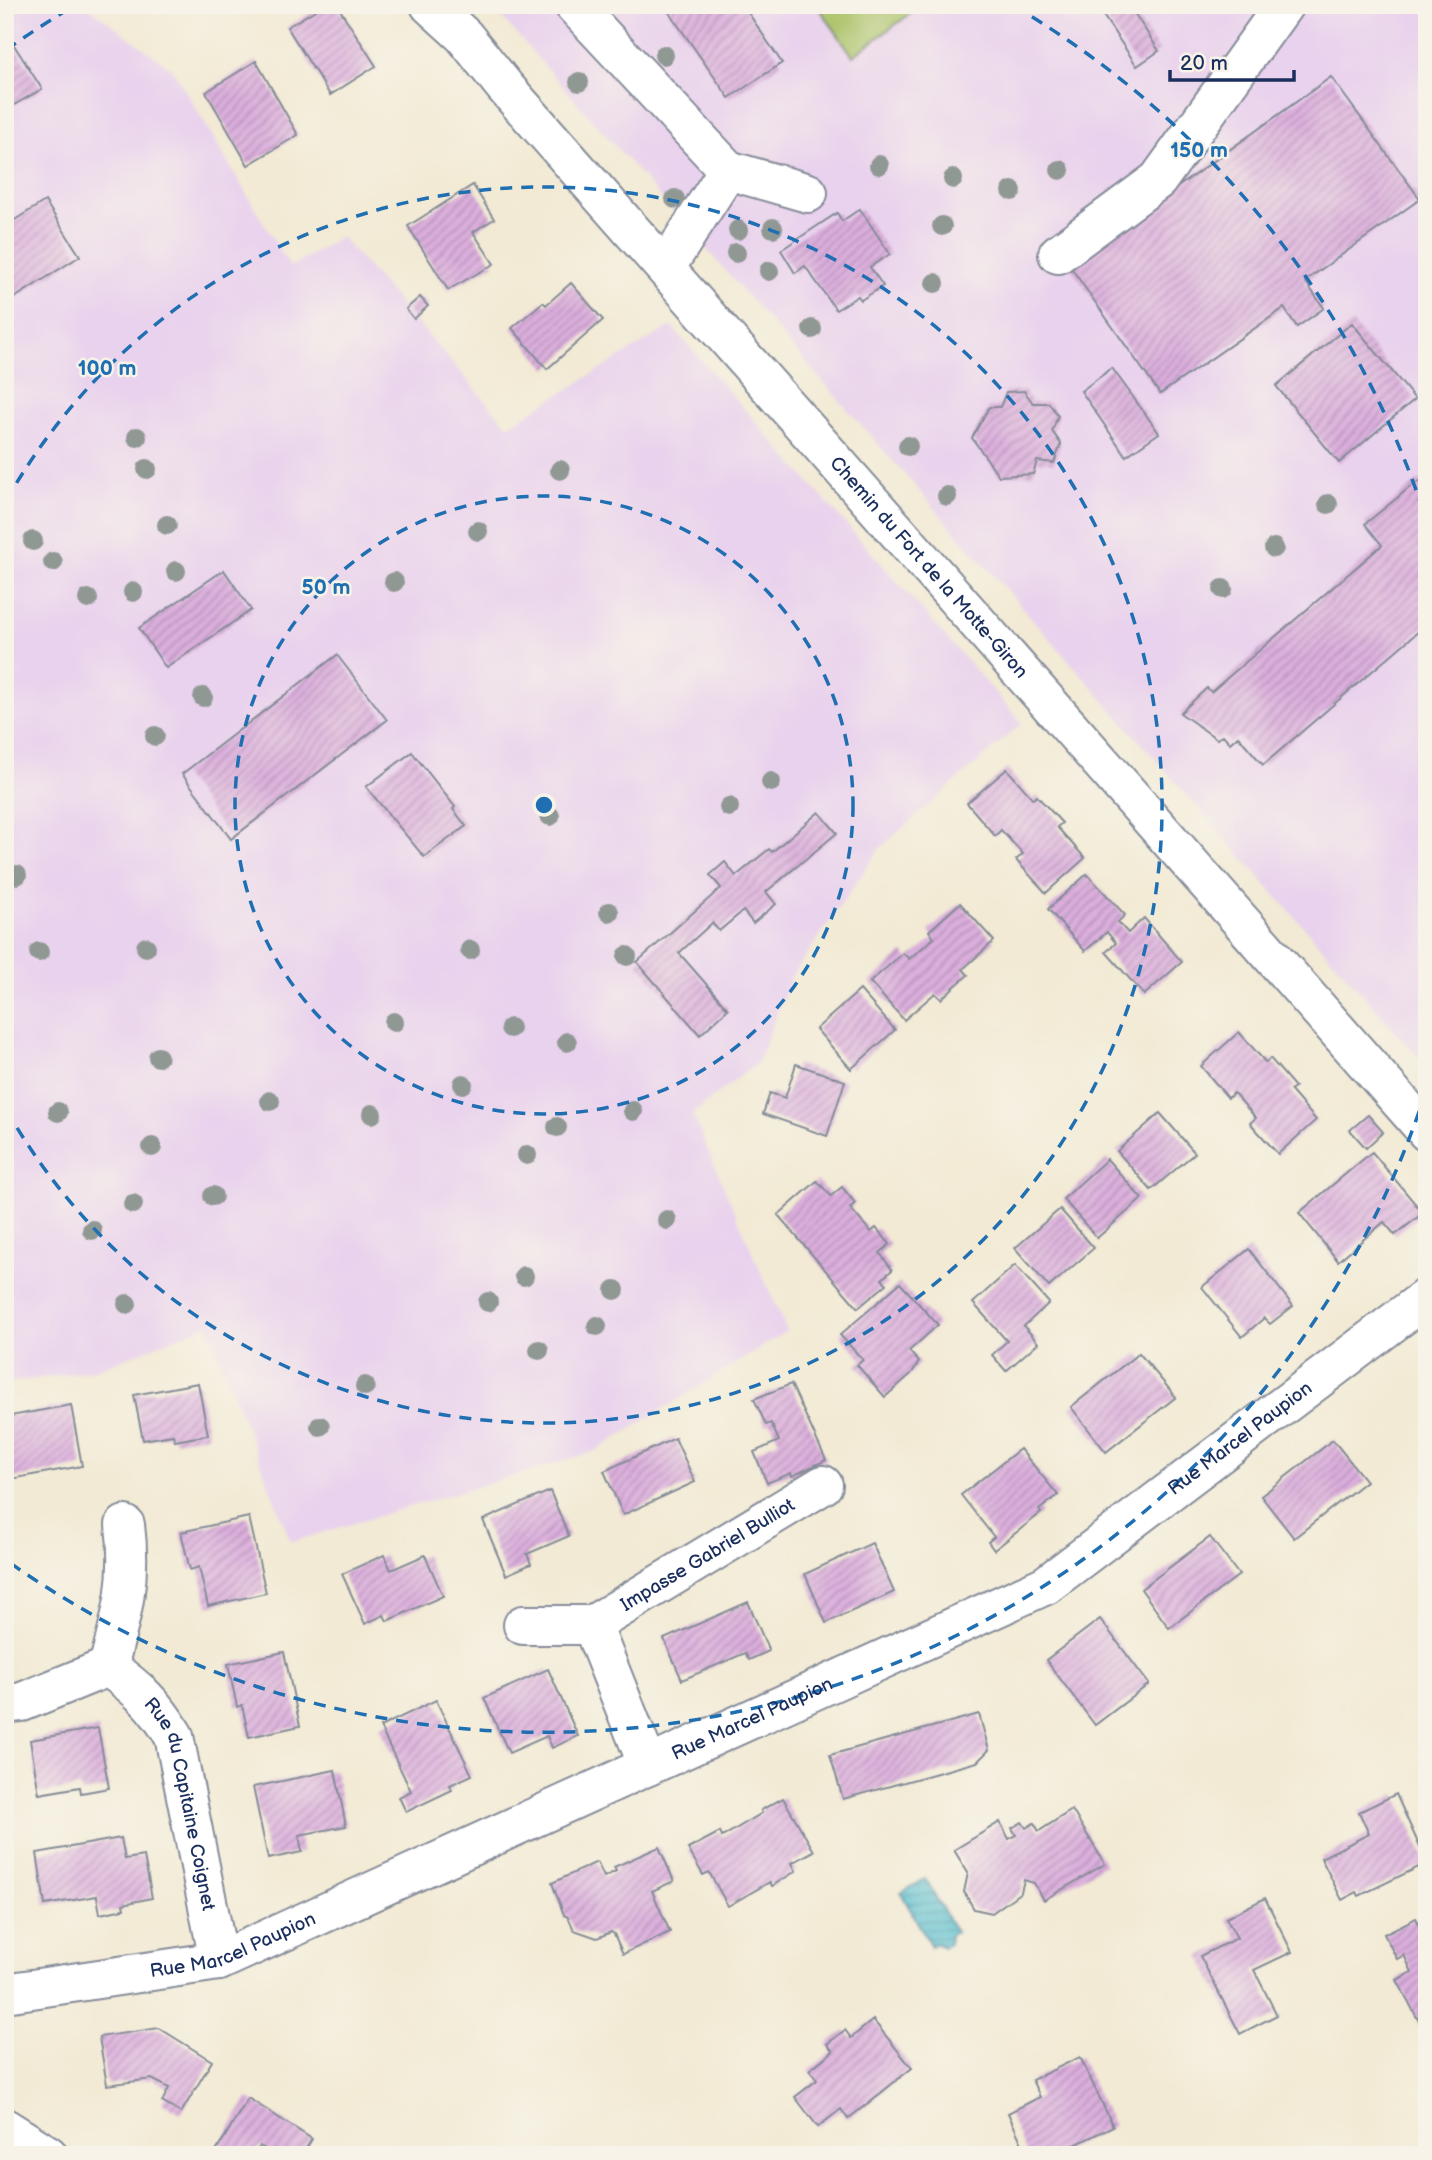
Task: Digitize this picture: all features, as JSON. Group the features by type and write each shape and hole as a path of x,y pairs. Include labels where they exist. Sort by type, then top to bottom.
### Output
{"street":[{"name":"Chemin du Fort de la Motte-Giron","path":"430,5 464,36 505,87 1427,1132"},
{"path":"573,5 728,170 808,193"},
{"path":"1058,254 1158,180 1284,5"},
{"path":"666,267 728,170"},
{"name":"Rue Marcel Paupion","path":"5,1993 219,1961 1045,1586 1427,1297"},
{"name":"Impasse Gabriel Bulliot","path":"592,1625 823,1485"},
{"path":"5,1704 22,1702 108,1667 126,1590 129,1557 125,1525"},
{"path":"523,1625 592,1625 648,1766"},
{"name":"Rue du Capitaine Coignet","path":"108,1667 139,1689 160,1712 174,1736 219,1961"},
{"path":"5,2128 48,2155"}],"shaded area":[{"path":"5,5 86,5 173,70 290,267 341,237 508,426 671,326 1022,723 880,848 792,976 757,1063 692,1114 787,1331 596,1451 291,1542 207,1325 96,1370 5,1383"},
{"path":"484,5 1423,5 1427,10 1427,1067 507,23"}],"green space":[{"path":"817,5 922,5 853,56"}],"water":[{"path":"925,1879 956,1932 950,1935 949,1944 944,1947 936,1943 931,1946 901,1893"}],"building":[{"path":"324,5 337,5 376,66 330,95 287,27"},
{"path":"664,5 743,5 782,63 729,98"},
{"path":"1096,5 1129,5 1159,51 1137,66"},
{"path":"5,31 42,89 5,110"},
{"path":"256,61 298,135 248,165 206,92"},
{"path":"1331,77 1420,199 1305,281 1324,308 1297,327 1284,308 1160,394 1069,265"},
{"path":"473,185 494,219 473,232 494,264 448,290 408,226"},
{"path":"45,201 80,256 5,304 5,226"},
{"path":"860,209 890,254 870,267 883,286 861,300 858,296 836,310 805,266 795,273 781,250 837,213 842,221"},
{"path":"571,283 603,320 547,369 512,328 543,302 546,305"},
{"path":"420,297 428,306 414,319 406,309"},
{"path":"1352,323 1415,399 1339,463 1276,386"},
{"path":"1112,368 1159,433 1126,456 1081,391"},
{"path":"1024,391 1033,403 1049,403 1058,416 1052,431 1061,444 1054,463 1037,461 1033,474 999,476 972,438 989,407 1000,407 1006,392"},
{"path":"1427,479 1427,624 1263,765 1238,736 1230,743 1223,735 1217,739 1180,713 1207,688 1211,692 1382,545 1365,524"},
{"path":"224,570 251,610 166,668 139,628"},
{"path":"337,655 387,720 231,839 182,774"},
{"path":"412,752 455,807 453,809 466,826 424,857 366,787"},
{"path":"1007,769 1033,799 1037,796 1062,823 1057,827 1085,858 1046,893 1016,860 1023,854 1001,830 995,836 967,803"},
{"path":"819,812 837,833 766,892 776,904 753,923 743,911 719,931 712,923 679,953 728,1009 700,1035 637,962 721,888 710,875 725,862 736,876 769,849 772,852"},
{"path":"1087,874 1125,915 1118,922 1128,933 1144,918 1182,962 1144,995 1106,952 1116,943 1107,932 1085,951 1048,909"},
{"path":"960,903 994,941 963,969 968,975 941,999 935,993 904,1020 870,982 903,953 909,959 934,938 929,931"},
{"path":"860,990 895,1030 851,1069 816,1029"},
{"path":"1239,1032 1266,1063 1270,1058 1295,1087 1290,1090 1316,1120 1278,1154 1250,1123 1256,1118 1234,1093 1228,1098 1201,1066"},
{"path":"796,1064 845,1081 827,1136 763,1114 770,1093 785,1098"},
{"path":"1160,1113 1195,1153 1151,1190 1117,1151"},
{"path":"1368,1115 1383,1132 1366,1148 1350,1130"},
{"path":"1372,1152 1423,1213 1395,1235 1384,1222 1338,1261 1299,1213"},
{"path":"1107,1159 1142,1199 1097,1238 1063,1199"},
{"path":"817,1181 831,1196 842,1187 855,1203 850,1208 871,1232 876,1228 890,1244 880,1253 892,1270 882,1279 887,1284 858,1308 778,1215"},
{"path":"1060,1209 1094,1248 1049,1287 1015,1248"},
{"path":"1249,1249 1293,1306 1270,1324 1264,1318 1242,1337 1202,1287"},
{"path":"1015,1265 1049,1303 1024,1326 1038,1343 1006,1371 992,1355 1007,1341 973,1303"},
{"path":"900,1283 938,1325 909,1351 919,1362 911,1374 885,1397 857,1365 863,1360 840,1335"},
{"path":"1139,1353 1176,1397 1106,1452 1071,1407"},
{"path":"198,1383 208,1435 175,1441 173,1435 143,1440 134,1395"},
{"path":"791,1384 826,1460 792,1476 791,1473 767,1483 754,1452 779,1441 771,1423 766,1425 754,1399"},
{"path":"71,1405 82,1466 5,1480 5,1417"},
{"path":"675,1438 695,1482 623,1515 604,1471"},
{"path":"1333,1440 1366,1481 1294,1538 1261,1496"},
{"path":"1020,1449 1058,1495 1039,1510 1041,1513 994,1550 988,1542 994,1537 961,1495"},
{"path":"550,1491 569,1536 527,1554 531,1564 506,1575 483,1520"},
{"path":"249,1517 266,1593 208,1606 199,1567 190,1570 181,1532"},
{"path":"1210,1537 1239,1575 1169,1628 1141,1589"},
{"path":"872,1543 894,1592 826,1623 805,1574"},
{"path":"384,1555 391,1570 425,1555 443,1596 387,1621 384,1615 365,1624 342,1574"},
{"path":"748,1602 769,1651 749,1660 745,1653 682,1680 664,1639"},
{"path":"1100,1619 1149,1684 1095,1725 1046,1660"},
{"path":"284,1652 300,1726 249,1737 242,1705 237,1707 228,1664"},
{"path":"548,1669 578,1736 552,1748 547,1736 509,1753 484,1698"},
{"path":"436,1700 472,1775 450,1785 452,1790 406,1812 399,1797 411,1791 380,1727"},
{"path":"979,1714 989,1750 977,1762 843,1799 830,1755"},
{"path":"98,1728 109,1788 81,1793 80,1787 39,1794 30,1740"},
{"path":"335,1770 346,1826 299,1835 302,1852 268,1859 253,1787"},
{"path":"1396,1794 1427,1863 1359,1896 1357,1892 1342,1900 1321,1858 1369,1834 1359,1812"},
{"path":"783,1798 814,1851 792,1863 796,1871 772,1886 770,1882 728,1906 709,1872 703,1875 688,1849 720,1832 722,1837"},
{"path":"1072,1810 1105,1864 1044,1900 1034,1883 1024,1880 1021,1892 992,1913 974,1909 964,1892 968,1873 954,1850 1000,1822 1009,1839 1016,1835 1012,1828 1022,1822 1026,1828 1034,1823 1039,1831"},
{"path":"121,1838 125,1859 144,1856 152,1898 123,1904 124,1909 100,1914 97,1896 45,1905 37,1853"},
{"path":"659,1847 674,1881 652,1891 670,1932 623,1954 611,1932 597,1938 574,1930 568,1917 564,1915 552,1883 597,1862 604,1877 616,1871 614,1867"},
{"path":"1265,1898 1292,1952 1254,1970 1277,2015 1240,2034 1200,1956 1237,1938 1226,1918"},
{"path":"1416,1918 1427,1940 1427,2028 1423,2029 1397,1980 1412,1972 1404,1955 1397,1959 1384,1934"},
{"path":"873,2020 912,2068 848,2119 841,2109 818,2127 795,2097 817,2080 809,2070 833,2051 827,2044 845,2030 851,2038"},
{"path":"159,2028 212,2061 181,2113 162,2102 169,2088 152,2079 107,2085 99,2037"},
{"path":"1080,2057 1113,2126 1055,2155 1027,2155 1008,2113 1040,2097 1032,2080"},
{"path":"248,2098 312,2139 302,2155 275,2155 260,2146 254,2155 214,2155"}]}
